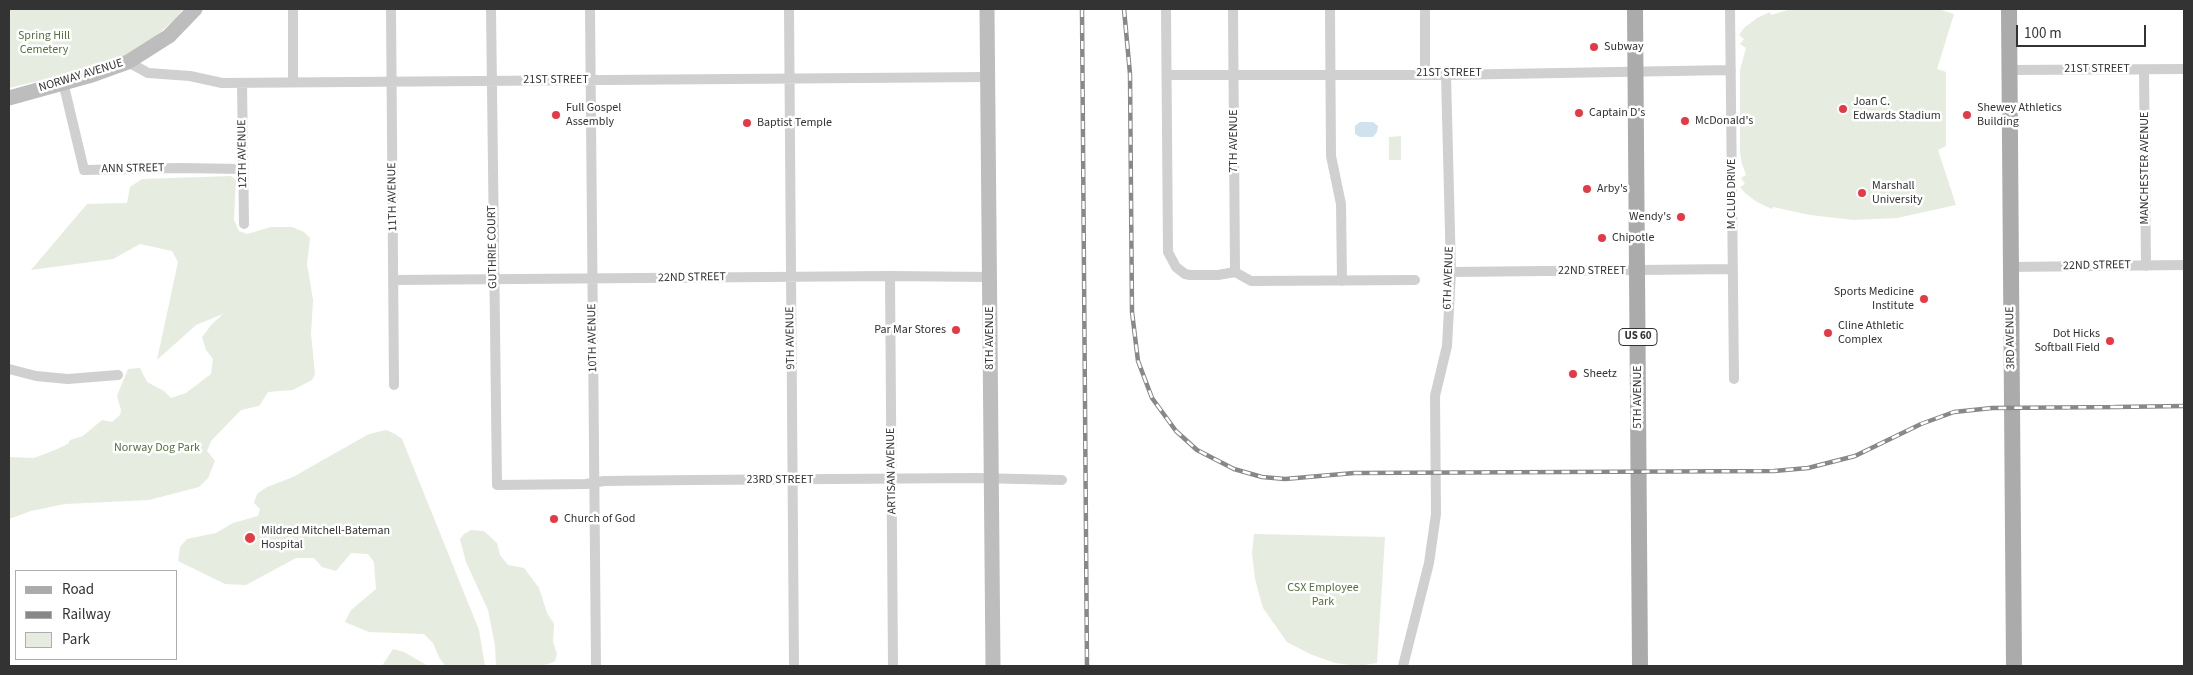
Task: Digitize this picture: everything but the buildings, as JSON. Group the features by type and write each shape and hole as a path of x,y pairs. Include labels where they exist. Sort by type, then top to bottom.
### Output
{"main road":[{"name":"NORWAY AVENUE","path":"9,98 128,62 169,36 181,26 195,9"},
{"name":"8TH AVENUE","path":"987,9 993,666"},
{"name":"5TH AVENUE","path":"1635,9 1640,666"},
{"name":"3RD AVENUE","path":"2009,9 2014,666"}],"street":[{"path":"292,9 293,82"},
{"name":"11TH AVENUE","path":"392,9 394,385"},
{"name":"GUTHRIE COURT","path":"491,9 498,485"},
{"name":"10TH AVENUE","path":"590,9 596,666"},
{"name":"9TH AVENUE","path":"789,9 794,666"},
{"path":"1166,9 1168,252 1176,268 1190,275 1218,275 1235,272 1251,281 1416,280"},
{"name":"7TH AVENUE","path":"1233,9 1235,272"},
{"path":"1330,9 1332,156 1341,204 1342,280"},
{"path":"1425,9 1425,74"},
{"name":"M CLUB DRIVE","path":"1730,9 1734,379"},
{"name":"21ST STREET","path":"128,62 153,74 190,76 222,83 988,77"},
{"name":"MANCHESTER AVENUE","path":"2144,69 2146,266"},
{"name":"21ST STREET","path":"2009,70 2184,69"},
{"name":"21ST STREET","path":"1167,75 1446,75 1731,70"},
{"name":"6TH AVENUE","path":"1404,666 1431,548 1436,514 1435,396 1447,346 1451,272 1446,75"},
{"name":"ANN STREET","path":"63,82 84,170 242,169"},
{"name":"12TH AVENUE","path":"242,83 244,224"},
{"name":"22ND STREET","path":"2010,267 2184,265"},
{"name":"22ND STREET","path":"1451,272 1733,269"},
{"name":"ARTISAN AVENUE","path":"890,276 894,666"},
{"name":"22ND STREET","path":"394,280 989,277"},
{"path":"9,369 36,376 68,379 118,375"},
{"name":"23RD STREET","path":"498,485 594,483 604,481 892,478 1062,480"}],"green space":[{"name":"Spring Hill Cemetery","path":"9,9 183,9 175,19 148,43 109,64 9,88"},
{"name":"Joan C. Edwards Stadium","path":"1791,9 1938,9 1954,14 1937,69 1946,72 1946,146 1938,150 1956,205 1897,218 1853,220 1810,215 1773,207 1772,209 1757,202 1745,193 1740,187 1745,184 1741,178 1746,175 1740,152 1740,70 1746,48 1740,44 1744,39 1739,35 1744,28 1757,18 1770,12 1771,15"},
{"path":"1401,136 1401,160 1389,160 1389,137"},
{"name":"Norway Dog Park","path":"231,176 236,180 234,220 239,231 247,234 271,227 292,227 304,232 310,238 307,264 313,300 311,334 315,374 312,380 293,390 268,392 259,406 241,410 211,441 207,451 215,461 208,478 199,487 149,500 65,504 31,511 9,519 9,457 34,458 68,444 70,440 83,436 102,420 112,422 120,415 121,410 117,396 128,369 140,368 147,382 164,391 171,398 186,393 211,374 213,359 206,350 202,337 223,314 196,325 157,360 178,262 172,251 140,244 113,259 31,270 87,204 127,203 130,187 142,179"},
{"path":"386,430 402,439 479,630 485,666 445,666 433,643 424,634 369,632 345,622 351,610 376,589 374,562 368,554 351,553 336,571 322,567 314,558 296,558 246,585 225,584 178,561 180,547 187,539 216,533 233,523 258,516 260,509 254,503 257,494 267,487 293,477 369,434"},
{"path":"471,530 484,531 497,543 500,555 508,565 524,568 539,588 547,613 554,624 553,642 557,654 555,661 535,666 496,666 495,645 488,610 466,562 460,539"},
{"name":"CSX Employee Park","path":"1254,534 1385,537 1377,663 1358,666 1335,663 1310,654 1287,642 1263,608 1255,579 1252,553"},
{"path":"393,649 404,652 428,666 382,666"}],"water":[{"path":"1360,122 1373,122 1378,126 1377,132 1373,137 1360,137 1355,134 1355,126"}],"railway":[{"path":"1082,9 1087,666"},
{"path":"1124,9 1130,74 1132,312 1138,361 1152,398 1176,431 1197,450 1234,469 1262,477 1285,479 1354,473 1774,471 1808,468 1855,456 1921,424 1954,412 1992,408 2121,407"},
{"path":"2115,407 2184,406"}],"place":[{"name":"Subway","path":"1594,47"},
{"name":"Joan C. Edwards Stadium","path":"1843,109"},
{"name":"Captain D's","path":"1579,113"},
{"name":"Full Gospel Assembly","path":"556,115"},
{"name":"Shewey Athletics Building","path":"1967,115"},
{"name":"McDonald's","path":"1685,121"},
{"name":"Baptist Temple","path":"747,123"},
{"name":"Arby's","path":"1587,189"},
{"name":"Marshall University","path":"1862,193"},
{"name":"Wendy's","path":"1681,217"},
{"name":"Chipotle","path":"1602,238"},
{"name":"Sports Medicine Institute","path":"1924,299"},
{"name":"Par Mar Stores","path":"956,330"},
{"name":"Cline Athletic Complex","path":"1828,333"},
{"name":"Dot Hicks Softball Field","path":"2110,341"},
{"name":"Sheetz","path":"1573,374"},
{"name":"Church of God","path":"554,519"},
{"name":"Mildred Mitchell-Bateman Hospital","path":"250,538"}]}
